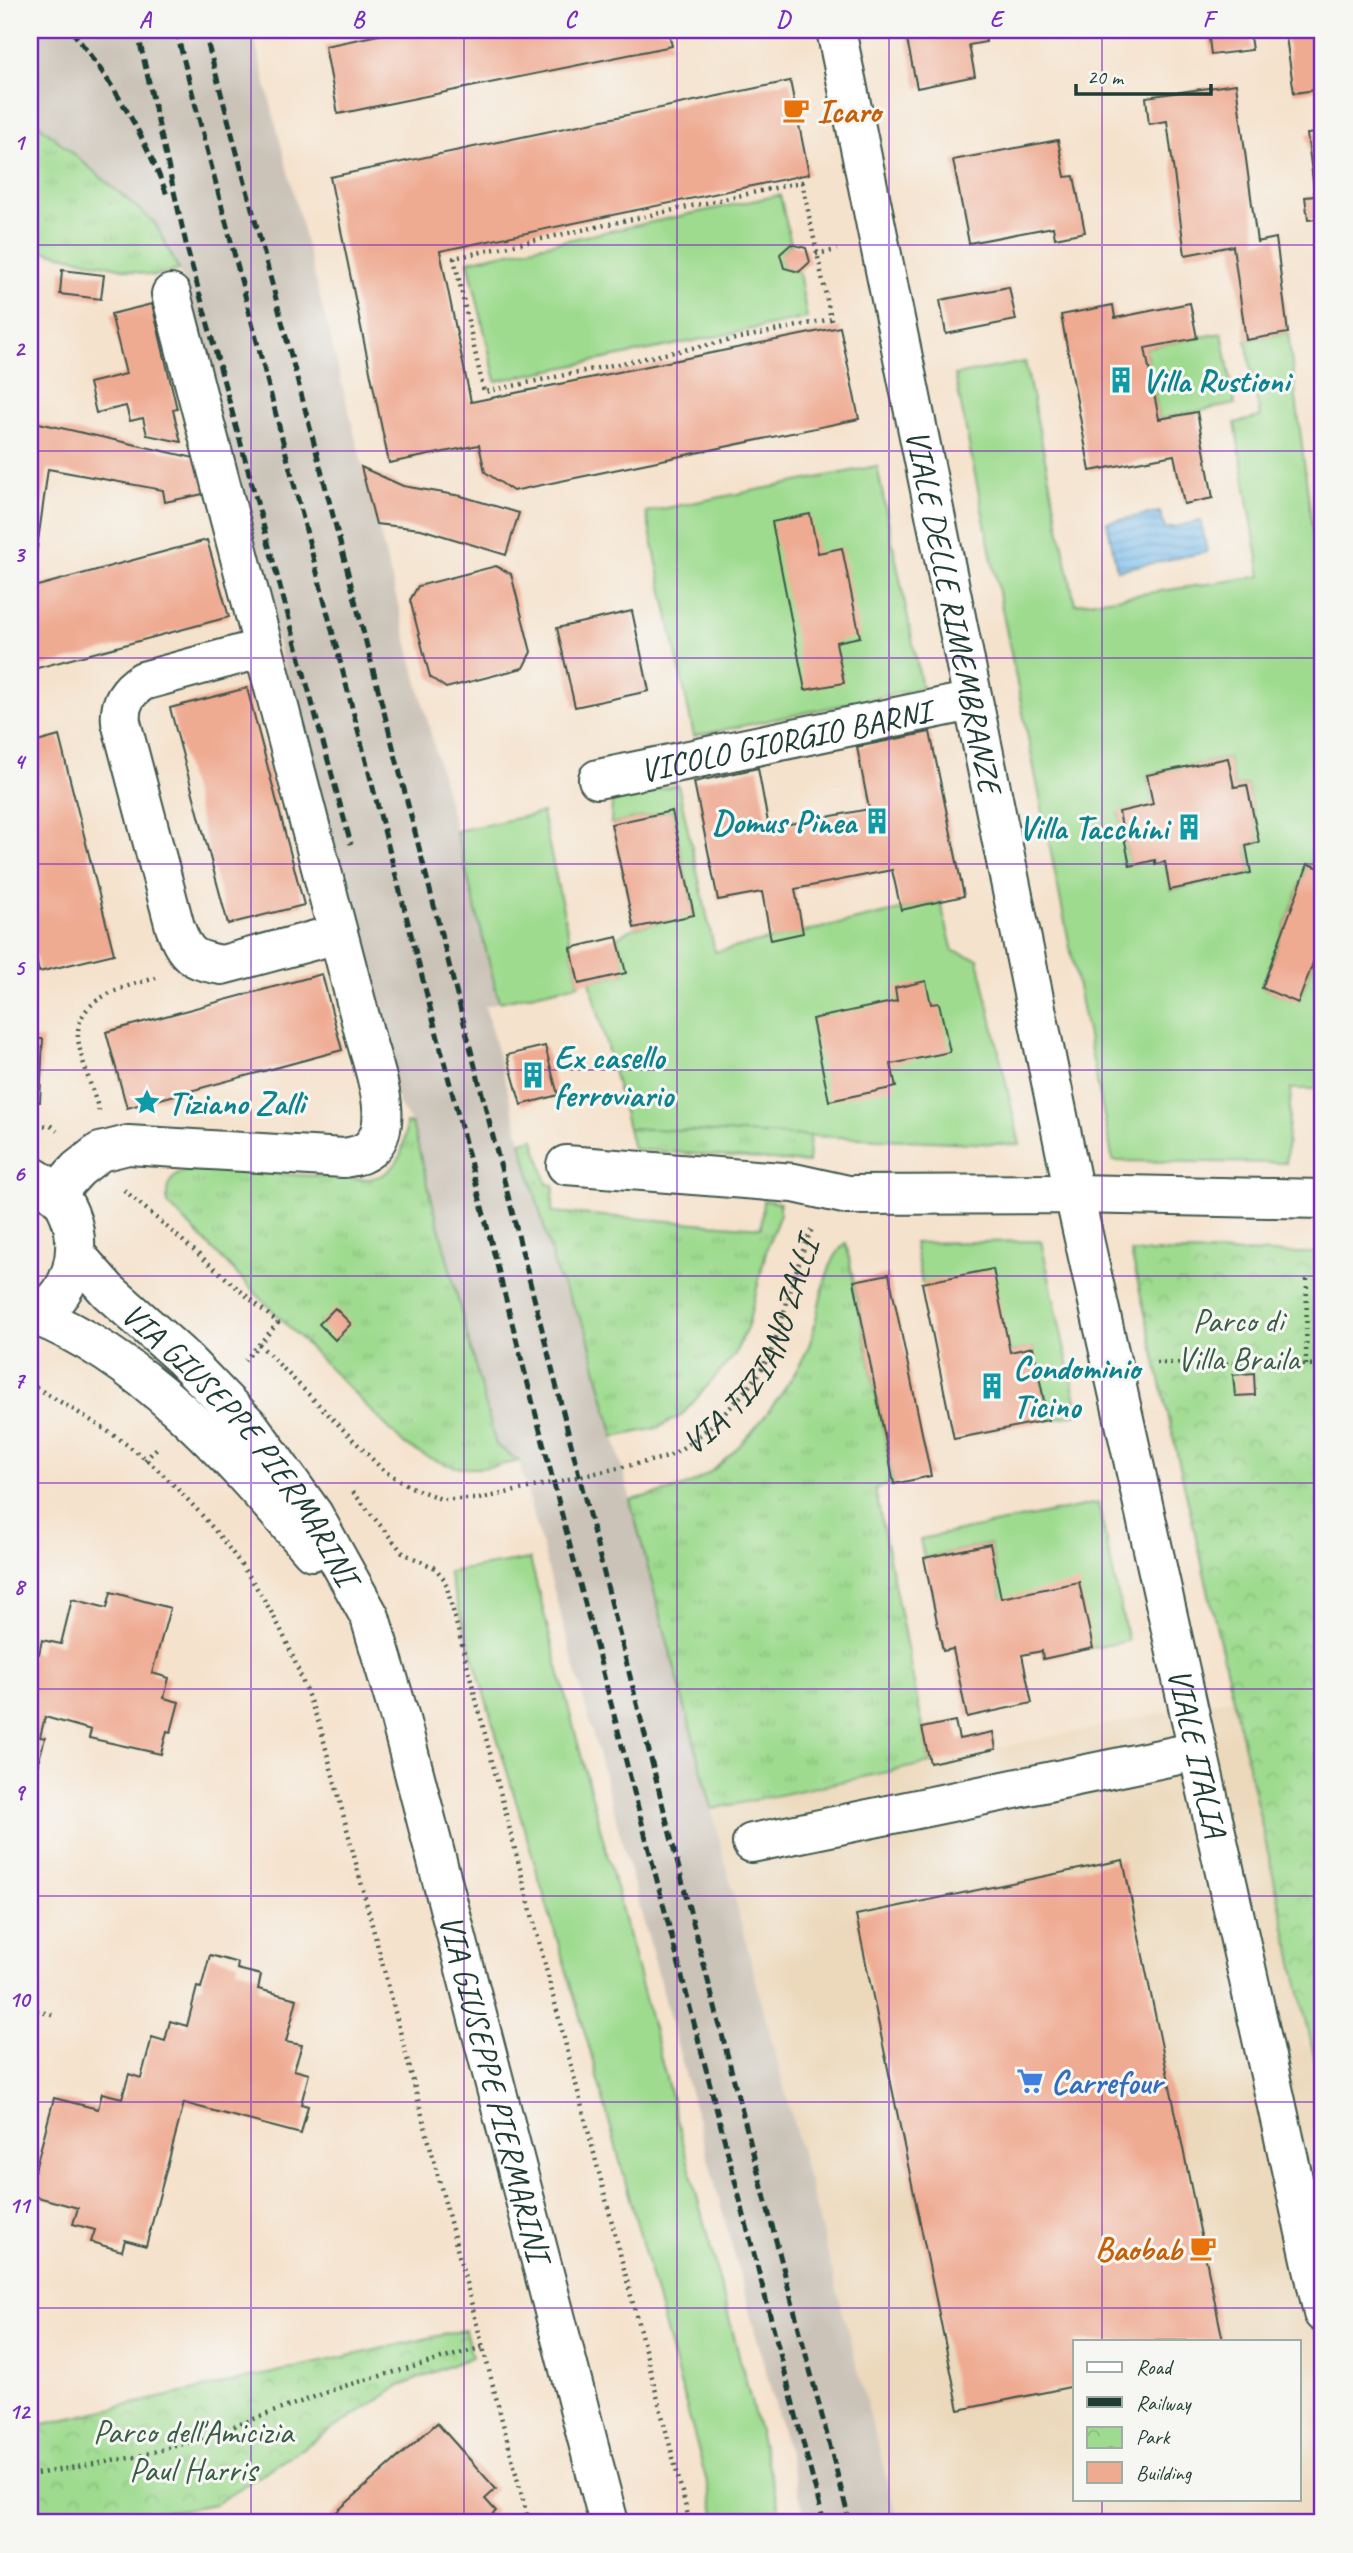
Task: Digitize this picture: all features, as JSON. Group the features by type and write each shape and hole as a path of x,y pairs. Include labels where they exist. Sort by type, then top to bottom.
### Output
{"street":[{"name":"VIALE DELLE RIMEMBRANZE","path":"836,30 1074,1194"},
{"path":"32,1316 55,1300 69,1279 76,1255 75,1228 65,1204 42,1184 90,1160 100,1152 128,1145 344,1158 362,1154 377,1139 383,1124 383,1106 171,295"},
{"path":"263,649 143,681 131,688 123,700 121,722 175,927 189,955 203,962 222,965 338,934"},
{"name":"VICOLO GIORGIO BARNI","path":"598,779 972,701"},
{"path":"566,1165 794,1183 848,1195 1074,1194 1323,1199"},
{"name":"VIALE ITALIA","path":"1074,1194 1323,2312"},
{"name":"VIA GIUSEPPE PIERMARINI","path":"76,1255 108,1291 182,1357 251,1428 313,1514 370,1617 399,1715 609,2523"},
{"name":"VIA GIUSEPPE PIERMARINI","path":"32,1316 67,1328 126,1365 208,1437 326,1567 380,1651"},
{"path":"752,1843 1198,1751"}],"path":[{"path":"802,182 816,254 831,319 484,391 454,257 802,182"},
{"path":"128,1145 110,1131 102,1119 78,1037 80,1021 89,1007 106,995 125,986 159,977 189,955"},
{"path":"1323,994 1323,1041"},
{"path":"30,1125 51,1126 90,1160"},
{"name":"VIA TIZIANO ZALLI","path":"90,1160 278,1323 259,1344 384,1471 411,1487 441,1499 479,1499 668,1457 692,1443 711,1427 758,1373 773,1346 818,1217 833,1202 848,1195"},
{"path":"1306,1365 1307,1274"},
{"path":"1110,1362 1323,1365"},
{"path":"30,1384 86,1417 158,1470 201,1515 244,1569 275,1618 320,1726 529,2523"},
{"path":"344,1483 402,1553 435,1567 445,1580 690,2523"},
{"path":"30,2009 56,2016"},
{"path":"30,2475 135,2457 194,2441 341,2387 484,2347"}],"shaded area":[{"path":"30,30 252,30 499,1002 485,1006 557,1275 586,1329 898,2523 807,2523 519,1462 496,1446 412,1124 399,1105 179,270 155,222 30,117"},
{"path":"1233,1698 1323,2094 1323,2523 898,2523 712,1809"}],"green space":[{"path":"30,117 155,223 179,270 154,276 30,248"},
{"path":"780,195 791,244 781,254 784,268 799,272 807,318 496,381 468,261"},
{"path":"1222,333 1235,404 1159,419 1145,348"},
{"path":"1288,333 1317,567 1323,567 1323,869 1308,864 1262,988 1298,1002 1323,936 1323,1089 1291,1089 1286,1163 1113,1161 955,375 1025,362 1075,604 1261,576 1235,423 1260,417 1246,340","holes":["1228,758 1234,787 1247,785 1259,842 1246,846 1251,873 1171,890 1165,862 1156,863 1155,860 1130,865 1119,813 1153,804 1147,775"]},
{"path":"877,466 922,688 694,736 646,512"},
{"path":"678,785 715,952 940,901 953,951 978,959 1020,1145 628,1128 590,981 625,973 617,937 634,928 694,914 672,811 611,824 612,799"},
{"path":"542,813 579,984 499,1002 456,831"},
{"path":"406,1123 412,1124 496,1445 519,1461 460,1468 435,1461 405,1445 168,1204 167,1190 171,1180 192,1169 368,1179 378,1176 387,1172 398,1160 404,1143"},
{"path":"628,1128 810,1135 808,1163 633,1149"},
{"path":"534,1139 547,1184 554,1185 552,1212 761,1228 763,1200 780,1203 780,1214 767,1248 748,1325 734,1356 681,1416 657,1428 614,1437 586,1329 557,1275 521,1142"},
{"path":"1041,1241 1079,1414 1048,1420 1033,1348 1010,1352 922,1283 914,1243"},
{"path":"846,1243 894,1484 875,1488 930,1763 712,1809 630,1500 676,1489 701,1478 732,1453 766,1415 805,1354 812,1337 827,1274 832,1261"},
{"name":"Parco di Villa Braila","path":"1131,1252 1323,1253 1323,2094"},
{"path":"1098,1503 1128,1641 1093,1648 1001,1598 990,1544 924,1558 920,1539"},
{"path":"530,1559 783,2523 718,2523 587,2040 448,1572"},
{"name":"Parco dell'Amicizia Paul Harris","path":"465,2330 472,2357 400,2386 215,2504 103,2523 30,2523 30,2427"}],"water":[{"path":"1160,512 1165,529 1201,521 1207,552 1117,570 1107,522"}],"building":[{"path":"403,30 668,30 672,46 338,114 325,46"},
{"path":"905,30 984,30 986,42 969,45 975,76 917,88"},
{"path":"1208,30 1249,30 1252,50 1211,55"},
{"path":"1285,30 1323,30 1323,89 1294,93"},
{"path":"790,81 809,174 440,251 471,402 840,327 859,419 513,491 485,472 479,445 389,463 330,177"},
{"path":"1236,84 1257,242 1276,238 1288,333 1246,340 1233,246 1185,255 1167,121 1149,124 1146,97"},
{"path":"1323,132 1322,254 1317,219 1308,220 1305,197 1315,196 1307,134"},
{"path":"1058,140 1065,177 1074,176 1085,232 1055,238 1053,227 969,243 953,160"},
{"path":"791,244 806,248 810,262 799,272 784,268 780,254"},
{"path":"62,270 104,275 101,299 60,294"},
{"path":"1009,287 1016,320 946,334 940,300"},
{"name":"Villa Rustioni","path":"1190,303 1197,338 1145,348 1159,419 1197,412 1213,498 1184,504 1174,455 1090,471 1061,315 1113,305 1115,318"},
{"path":"152,304 177,409 173,410 181,442 147,435 143,418 130,421 126,406 96,413 89,383 126,374 111,314"},
{"path":"30,421 199,459 208,493 165,502 163,490 48,469 34,570 30,569"},
{"path":"361,467 403,486 461,496 519,513 506,555 421,529 376,524"},
{"path":"810,514 818,553 842,548 860,637 836,642 844,683 805,690 772,522"},
{"path":"207,540 229,617 30,670 30,588"},
{"path":"496,566 511,574 531,652 523,668 446,688 430,677 410,600 418,586"},
{"path":"632,611 649,691 575,707 557,628"},
{"path":"247,688 304,905 228,924 170,708"},
{"name":"Domus Pinea","path":"930,732 964,896 901,910 892,870 795,889 803,933 771,940 762,892 718,900 694,782 758,768 769,828 869,809 857,747"},
{"path":"59,736 114,954 39,972 30,934 30,744"},
{"name":"Villa Tacchini","path":"1228,758 1234,787 1247,785 1259,842 1246,846 1251,873 1170,890 1165,862 1155,864 1155,860 1130,866 1119,812 1153,804 1147,775"},
{"path":"672,811 694,915 634,928 611,824"},
{"path":"1308,864 1323,869 1323,936 1298,1003 1262,988"},
{"path":"617,937 626,973 579,984 571,948"},
{"path":"322,974 342,1050 127,1108 106,1032"},
{"path":"926,981 931,1004 939,1003 950,1052 891,1064 896,1087 829,1101 812,1019 897,1001 895,988"},
{"path":"30,1039 43,1039 40,1102 30,1102"},
{"name":"Ex casello ferroviario","path":"545,1046 558,1095 521,1105 507,1055"},
{"name":"Condominio Ticino","path":"993,1269 1010,1352 1033,1347 1048,1420 954,1439 922,1283"},
{"path":"889,1274 931,1476 894,1484 854,1281"},
{"path":"335,1308 351,1324 335,1340 319,1324"},
{"path":"1254,1373 1255,1395 1235,1396 1233,1375"},
{"path":"990,1544 1001,1598 1079,1582 1093,1648 1043,1659 1042,1651 1022,1655 1032,1703 967,1717 953,1649 943,1651 924,1558"},
{"path":"111,1592 170,1608 152,1673 169,1678 164,1698 179,1702 171,1732 167,1731 161,1754 89,1738 91,1730 45,1717 40,1737 45,1738 36,1771 30,1769 30,1651 39,1654 42,1640 61,1644 72,1599 107,1608"},
{"path":"955,1721 959,1739 993,1732 996,1749 930,1763 922,1728"},
{"name":"Carrefour","path":"1123,1860 1223,2340 1073,2340 1073,2386 959,2410 856,1915"},
{"path":"210,1955 238,1963 237,1969 261,1975 258,1989 297,1999 286,2042 302,2045 294,2070 309,2074 301,2104 308,2106 301,2134 184,2103 146,2246 125,2240 122,2251 91,2242 95,2230 73,2224 78,2208 30,2195 30,2168 35,2170 54,2098 98,2109 102,2093 122,2098 129,2074 141,2078 152,2037 165,2041 170,2021 187,2026 197,1987 201,1988"},
{"path":"437,2423 496,2489 485,2499 496,2511 483,2523 324,2523"}],"railway":[{"path":"71,30 126,109 148,150 167,195"},
{"path":"137,30 187,248 351,844"},
{"path":"176,30 824,2523"},
{"path":"204,30 381,701 667,1822 850,2523"}],"place":[{"name":"Icaro","path":"796,110"},
{"name":"Villa Rustioni","path":"1121,380"},
{"name":"Domus Pinea","path":"877,821"},
{"name":"Villa Tacchini","path":"1189,827"},
{"name":"Ex casello ferroviario","path":"533,1075"},
{"name":"Tiziano Zalli","path":"147,1102"},
{"name":"Condominio Ticino","path":"992,1386"},
{"name":"Carrefour","path":"1030,2081"},
{"name":"Baobab","path":"1203,2248"}]}
